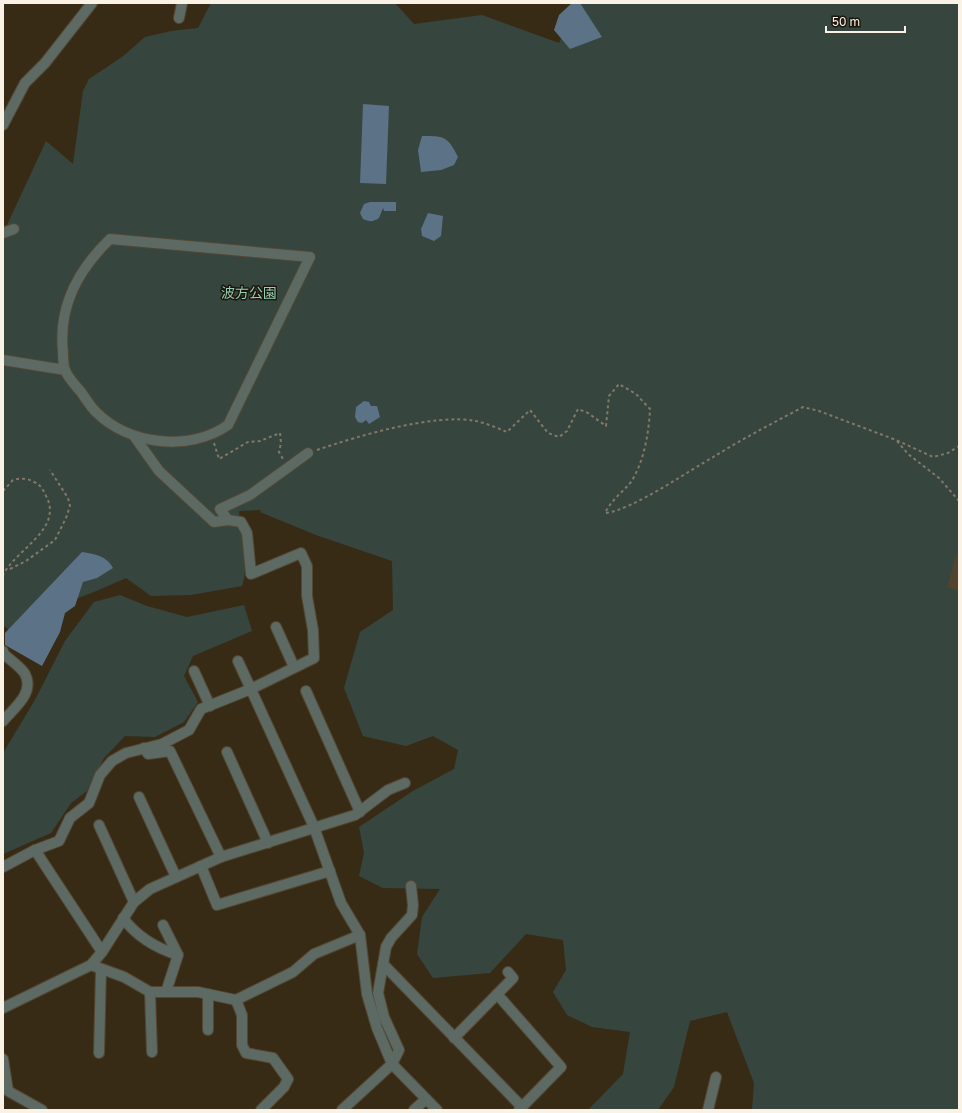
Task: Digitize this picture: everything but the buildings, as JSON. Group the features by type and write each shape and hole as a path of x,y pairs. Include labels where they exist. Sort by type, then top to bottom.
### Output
{"street":[{"path":"3,126 25,83 45,63 92,3"},
{"path":"179,18 182,3"},
{"path":"3,233 14,229"},
{"path":"3,867 35,850 58,841 70,818 90,803 100,775 112,761 126,753 162,744 189,730 201,709 250,689 314,658 313,630 308,596 307,566 301,553 251,574 247,533 241,522 228,520 214,522 159,471 134,436 96,412 65,370 62,344 64,312 75,284 92,257 110,239 310,257 228,425 216,433 188,441 159,440 134,436"},
{"path":"3,360 65,370"},
{"path":"228,520 220,510 250,495 288,466 308,453"},
{"path":"276,627 294,667"},
{"path":"3,650 4,654 24,673 28,686 21,702 3,721"},
{"path":"238,661 314,827 341,903 360,935 367,994 376,1028 392,1064 437,1110"},
{"path":"194,671 210,706"},
{"path":"306,690 360,812"},
{"path":"144,748 148,754 170,751 221,857"},
{"path":"227,752 268,843"},
{"path":"99,1053 96,967 102,952 134,902 150,888 221,857 355,815 388,790 405,782"},
{"path":"139,797 176,877"},
{"path":"99,824 134,902"},
{"path":"35,850 102,952"},
{"path":"201,866 217,905 330,871"},
{"path":"342,1110 392,1064 399,1050 384,1016 378,993 386,947 391,938 412,915 413,905 411,886"},
{"path":"123,918 131,929 160,949 178,955"},
{"path":"163,925 178,955 166,992"},
{"path":"3,1008 96,967 124,977 150,992 198,992 236,1000 293,972 314,954 360,935"},
{"path":"383,964 520,1109 561,1067 497,994"},
{"path":"454,1038 513,978 508,972"},
{"path":"150,992 152,1052"},
{"path":"208,994 208,1030"},
{"path":"236,1000 242,1015 242,1045 246,1053 273,1058 288,1079 284,1087 261,1110"},
{"path":"3,1059 5,1092 30,1107 42,1110"},
{"path":"708,1110 716,1077"},
{"path":"414,1110 426,1099"}],"path":[{"path":"308,453 355,437 437,420 475,421 507,432 530,410 548,433 559,437 567,431 578,409 606,426 609,396 618,384 636,394 650,410 649,429 640,461 631,481 612,501 605,513 615,512 647,496 744,438 803,407 819,411 896,440 933,457 948,453 959,446"},
{"path":"213,442 219,459 248,442 260,441 280,433 281,443 279,452 288,466"},
{"path":"896,440 908,454 939,478 959,501"},
{"path":"7,570 26,562 55,540 66,518 70,506 68,498 50,470"},
{"path":"3,491 13,480 24,478 33,481 41,486 50,502 51,512 38,537 3,575"}],"green space":[{"name":"波方公園","path":"211,3 395,3 414,24 482,15 559,43 578,3 959,3 959,1110 752,1110 754,1083 727,1012 690,1021 674,1087 658,1110 588,1110 623,1074 630,1032 592,1027 567,1015 553,992 566,970 563,940 526,934 490,973 433,978 417,954 422,917 440,889 383,888 359,876 364,853 359,827 413,791 454,769 458,750 433,736 406,746 363,736 344,688 360,632 393,610 392,561 316,535 260,512 261,510 239,511 245,558 242,586 191,595 151,596 126,578 65,603 43,657 3,625 3,226 7,225 46,141 73,164 83,91 89,79 122,57 145,37 171,31 198,28"},
{"path":"120,595 147,606 187,617 244,605 252,631 193,656 184,676 198,702 184,722 155,737 125,736 104,758 87,791 71,803 51,833 3,854 3,753 35,700 65,641 94,602"}],"water":[{"path":"572,3 580,3 602,37 570,49 554,30 559,15"},
{"path":"363,104 389,106 386,184 360,183"},
{"path":"422,136 436,136 448,141 458,157 454,165 441,170 421,172 418,150"},
{"path":"370,202 396,202 396,211 384,211 383,208 379,218 371,221 365,220 360,213 364,204"},
{"path":"428,213 443,216 441,236 434,241 422,236 421,229"},
{"path":"364,401 369,402 371,406 377,406 380,417 369,424 366,420 362,423 358,422 355,417 356,407"},
{"path":"82,552 104,558 113,568 97,578 83,582 75,606 65,613 60,632 42,666 5,645 5,633"}]}
